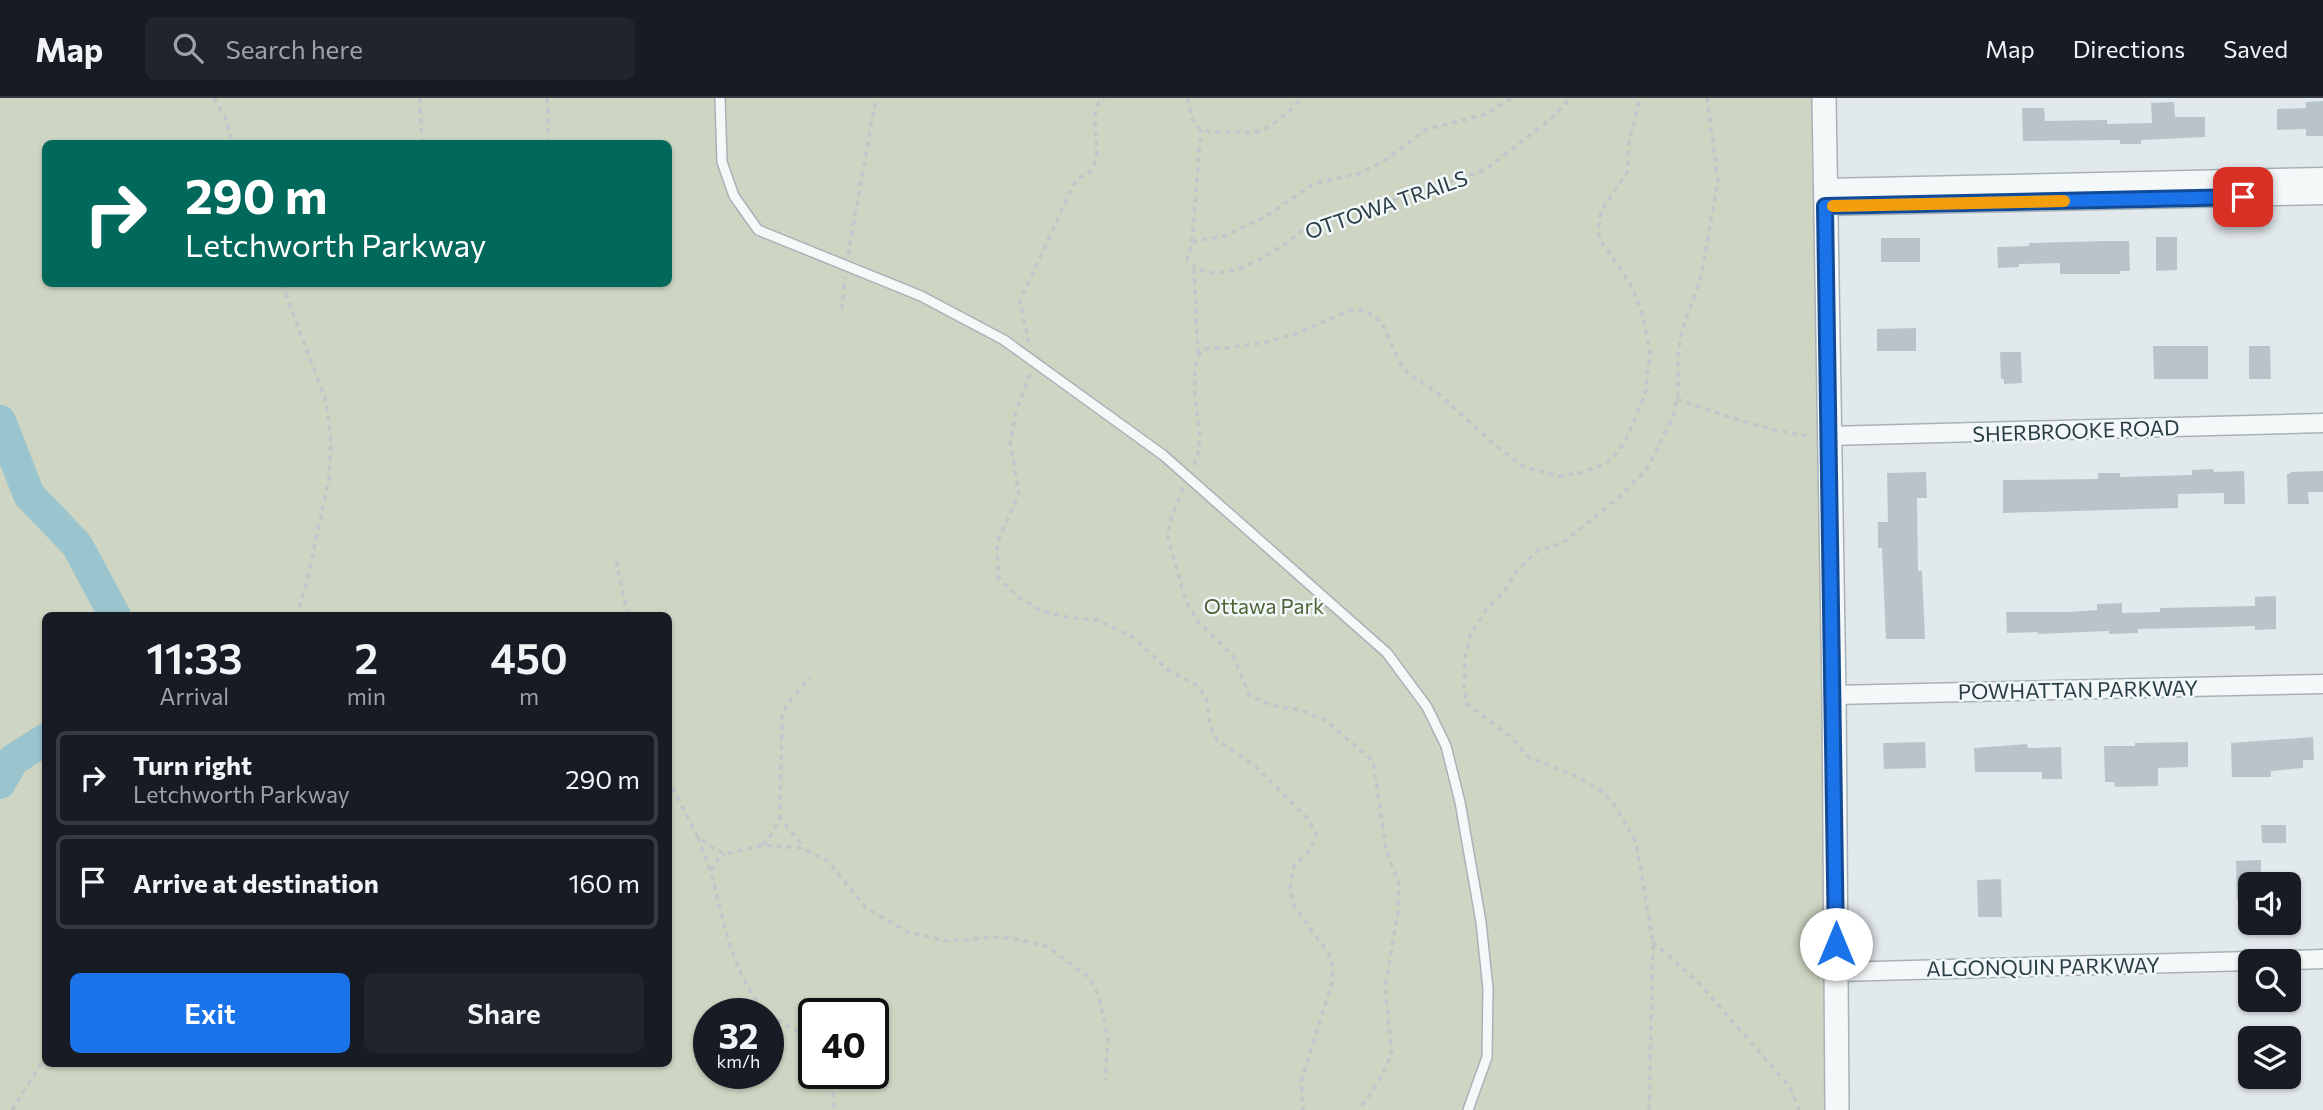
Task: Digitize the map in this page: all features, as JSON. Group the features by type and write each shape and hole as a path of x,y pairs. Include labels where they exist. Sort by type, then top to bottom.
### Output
{"street":[{"path":"1824,98 1834,695 1837,1110"},
{"path":"1825,197 2323,177"},
{"path":"1825,197 2323,195"},
{"name":"SHERBROOKE ROAD","path":"1829,436 2323,424"},
{"name":"POWHATTAN PARKWAY","path":"1834,695 2323,684"},
{"path":"2301,960 2323,959"},
{"name":"ALGONQUIN PARKWAY","path":"1836,971 2238,961"}],"lane":[{"path":"720,98 722,162 734,196 758,230 921,296 1004,340 1163,455 1189,477 1387,653 1427,707 1446,746 1460,802 1481,922 1488,989 1488,1057 1468,1110"}],"path":[{"path":"214,98 226,119 231,140"},
{"path":"420,98 422,140"},
{"path":"547,98 550,140"},
{"path":"842,309 846,266 866,142 876,98"},
{"path":"1104,98 1099,102 1095,115 1097,159 1090,172 1077,179 1020,301 1033,361 1016,412 1010,441 1019,494 997,542 998,577 1018,597 1042,611 1071,618 1097,620 1133,637 1168,670 1198,686 1206,697 1209,727 1217,740 1254,765 1307,818 1316,833 1310,850 1294,866 1290,889 1294,906 1328,953 1333,969 1332,983 1301,1081 1303,1110"},
{"path":"1188,98 1191,117 1196,126 1205,131 1253,134 1269,127 1289,112 1301,98"},
{"name":"OTTOWA TRAILS","path":"1192,242 1224,236 1265,217 1315,183 1358,174 1384,161 1425,130 1487,114 1511,98"},
{"name":"OTTOWA TRAILS","path":"1194,269 1224,273 1246,266 1286,244 1303,230 1485,170 1553,117 1570,98"},
{"path":"1198,353 1204,349 1266,342 1295,334 1351,310 1364,310 1375,316 1384,327 1400,363 1408,373 1441,396 1495,445 1524,467 1559,476 1580,473 1603,465 1625,442 1645,395 1650,352 1642,312 1631,285 1599,238 1602,210 1629,171 1629,143 1640,98"},
{"path":"1649,1110 1653,942 1636,842 1614,804 1591,782 1528,757 1511,737 1467,704 1464,688 1467,643 1489,606 1537,551 1563,543 1577,534 1647,469 1674,413 1681,334 1701,277 1718,181 1707,98"},
{"path":"1201,128 1192,242 1187,259 1194,269 1198,353 1196,416 1200,439 1198,456 1175,505 1168,538 1186,602 1198,621 1234,657 1250,695 1270,705 1300,710 1325,720 1373,761 1386,849 1399,884 1398,912 1385,988 1392,1054 1378,1082 1359,1110"},
{"path":"283,287 326,401 331,442 329,478 298,612"},
{"path":"1677,399 1780,432 1829,436"},
{"path":"616,561 627,612"},
{"path":"763,845 771,836 779,817 782,718 787,704 810,677"},
{"path":"672,787 697,835 711,873 720,916 732,951 756,998"},
{"path":"779,817 806,850"},
{"path":"697,835 709,846 725,854"},
{"path":"711,873 718,859 725,854 763,845 806,850 828,861 866,908 908,932 947,941 997,937 1045,946 1072,964 1094,985 1108,1039 1105,1080"},
{"path":"1653,942 1697,981 1723,1009 1784,1080 1792,1091 1799,1110"},
{"path":"12,1110 42,1062"},
{"path":"832,1089 834,1110"}],"green space":[{"name":"Ottawa Park","path":"0,98 1812,98 1824,774 1826,1110 0,1110"}],"building":[{"path":"2323,101 2323,136 2306,136 2306,129 2277,130 2277,109 2306,108 2306,102"},
{"path":"2174,102 2175,117 2205,117 2205,137 2141,140 2141,144 2120,144 2120,140 2023,141 2022,108 2044,108 2045,121 2107,120 2107,124 2152,123 2151,103"},
{"path":"2156,237 2177,237 2177,270 2156,271"},
{"path":"1881,238 1920,238 1920,262 1881,262"},
{"path":"2129,241 2130,271 2120,271 2120,274 2060,274 2060,263 2019,264 2019,267 1998,268 1997,247 2029,246 2029,243"},
{"path":"1916,328 1916,351 1877,351 1877,329"},
{"path":"2153,346 2208,346 2208,379 2154,379"},
{"path":"2249,346 2270,346 2271,379 2249,379"},
{"path":"2000,352 2021,352 2022,383 2004,384 2004,379 2001,379"},
{"path":"2213,469 2214,472 2244,471 2245,504 2224,504 2224,493 2178,494 2178,508 2003,513 2003,480 2098,479 2098,473 2120,473 2120,477 2192,475 2192,470"},
{"path":"2323,471 2323,492 2308,492 2309,504 2288,504 2287,474"},
{"path":"1926,472 1927,498 1917,498 1918,571 1922,571 1925,639 1886,639 1882,548 1878,548 1878,522 1888,522 1887,473"},
{"path":"2276,596 2276,629 2255,630 2255,626 2138,629 2138,633 2109,634 2109,631 2007,633 2006,612 2097,610 2097,604 2122,603 2122,613 2160,612 2160,608 2255,606 2255,597"},
{"path":"2313,737 2314,760 2303,760 2303,768 2271,771 2271,777 2232,777 2231,743"},
{"path":"1925,742 1926,768 1884,769 1883,743"},
{"path":"2188,742 2188,767 2158,768 2158,786 2115,787 2114,782 2105,782 2104,746"},
{"path":"2027,744 2028,748 2061,747 2062,779 2042,779 2042,772 1975,772 1974,748"},
{"path":"2261,825 2286,825 2286,843 2262,843"},
{"path":"2261,860 2261,872 2238,872 2237,899 2236,861"},
{"path":"2001,879 2002,917 1978,917 1977,880"}],"waterway":[{"path":"0,421 29,495 77,545 113,612"},
{"path":"0,783 13,760 42,742"}],"slow traffic":[{"path":"1833,206 2064,201"}],"route":[{"path":"1836,944 1825,206 2243,197"}]}
